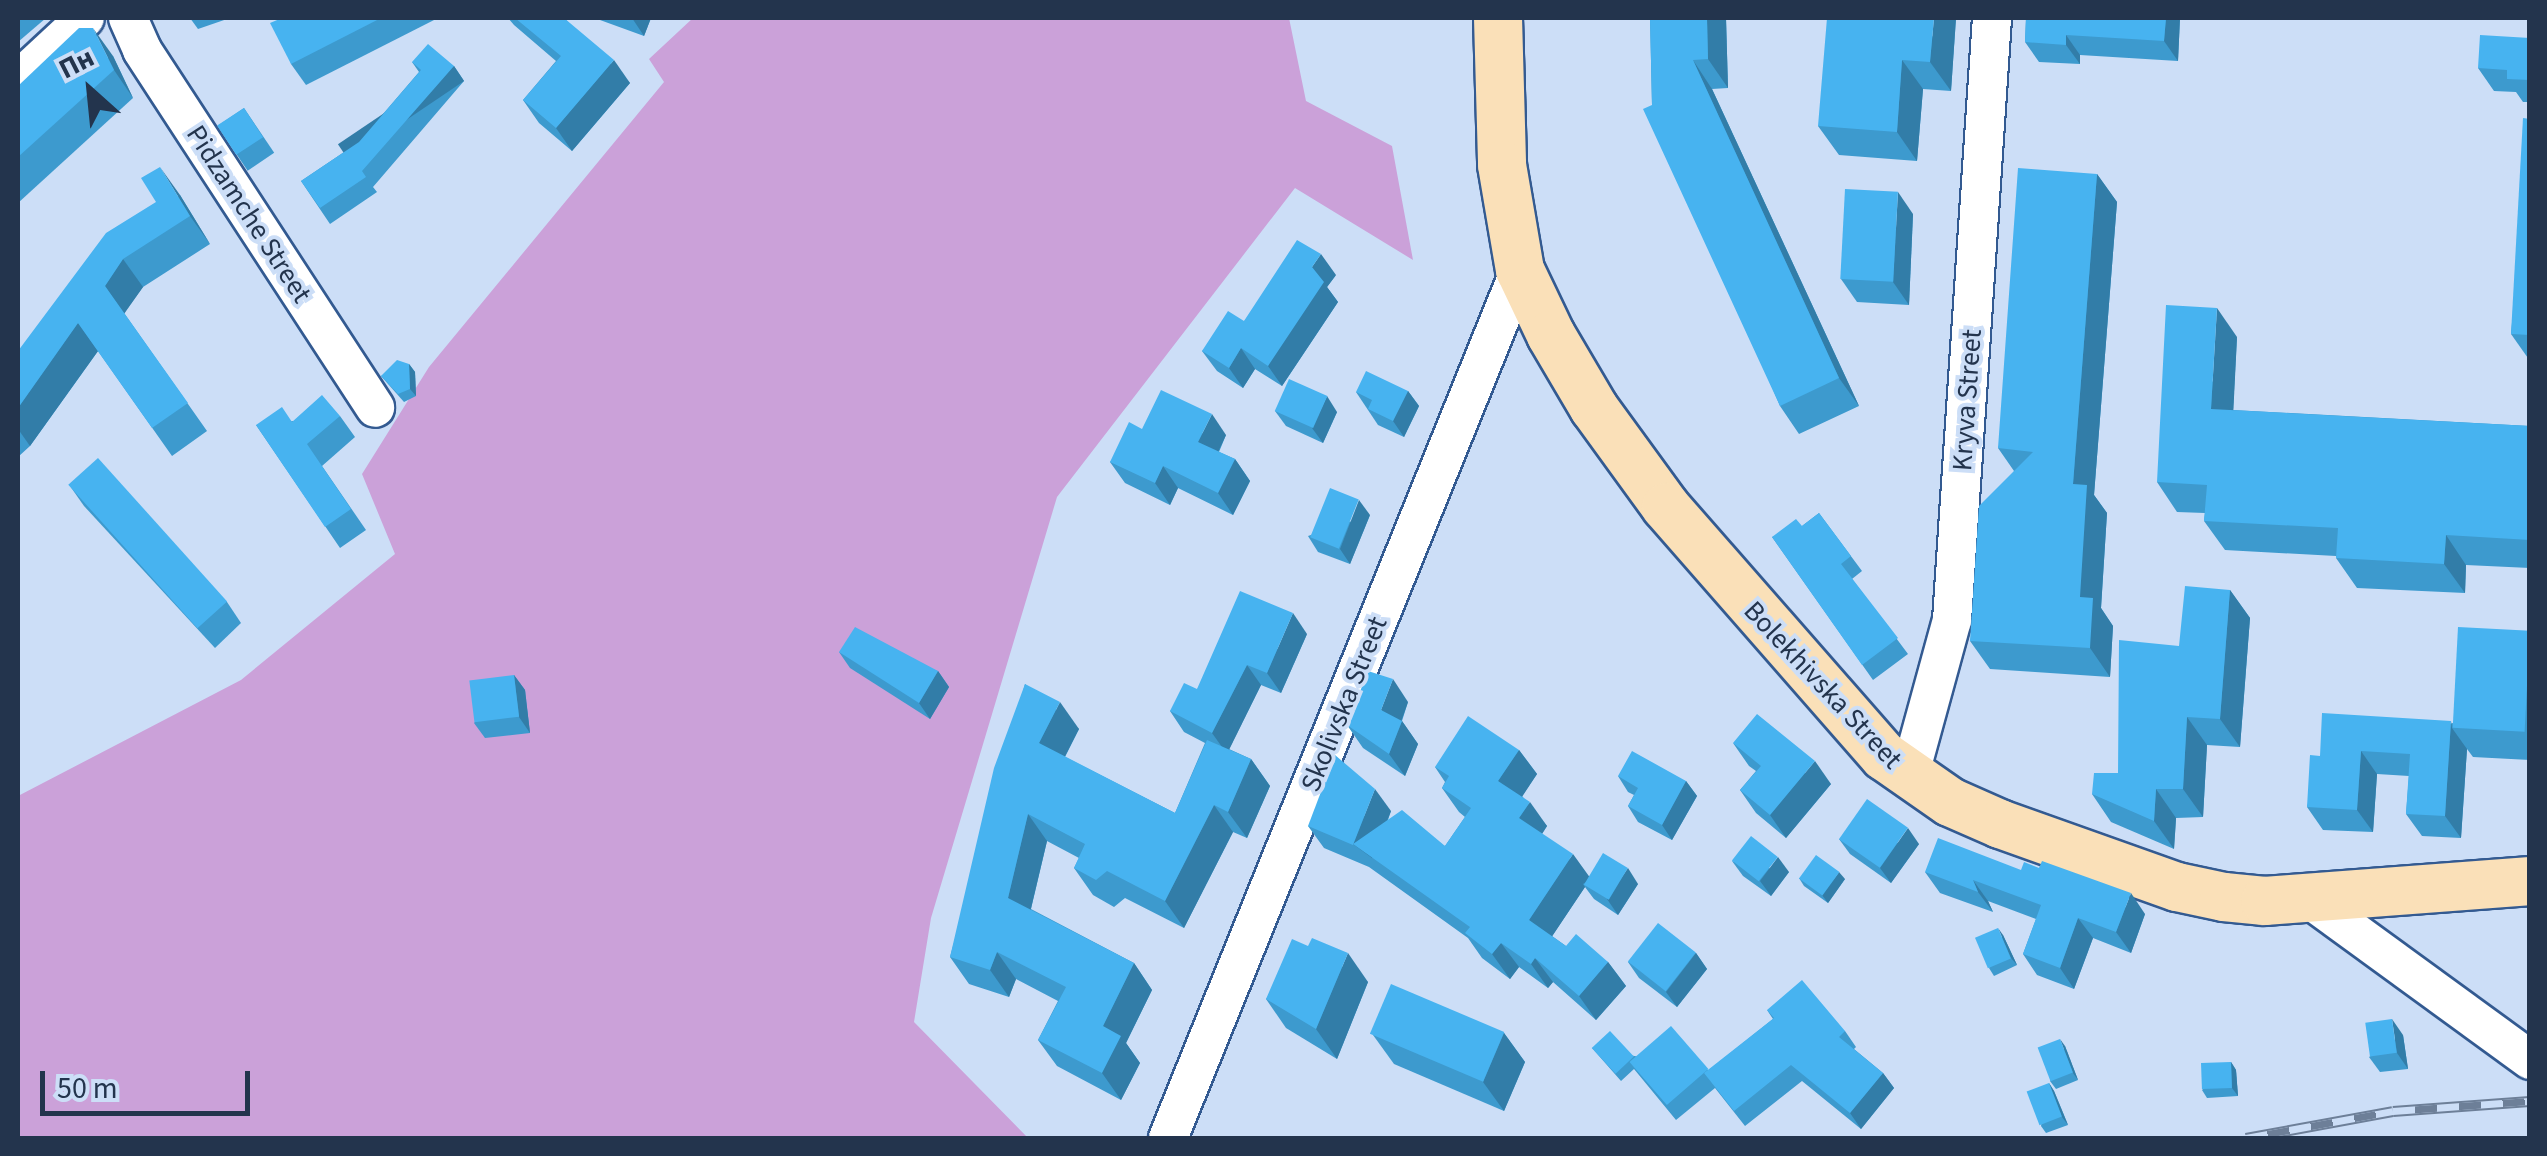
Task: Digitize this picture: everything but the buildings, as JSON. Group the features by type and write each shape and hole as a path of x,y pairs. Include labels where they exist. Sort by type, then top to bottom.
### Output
{"main road":[{"name":"Bolekhivska Street","path":"1498,18 1502,165 1520,270 1594,408 1666,507 1909,777 2000,824 2177,887 2264,901 2530,881"}],"street":[{"path":"18,80 85,18"},
{"name":"Pidzamche Street","path":"128,18 142,50 375,408"},
{"name":"Kryva Street","path":"1909,777 1952,620 1992,18"},
{"name":"Skolivska Street","path":"1168,1138 1520,270"},
{"path":"2308,898 2530,1060"}],"shaded area":[{"path":"693,18 1289,18 1306,101 1392,146 1413,260 1295,188 1057,497 931,918 914,1022 1028,1138 18,1138 18,796 241,680 395,554 362,474 429,367 664,82 649,59"}],"railway":[{"path":"2246,1138 2393,1111 2530,1101"}]}
